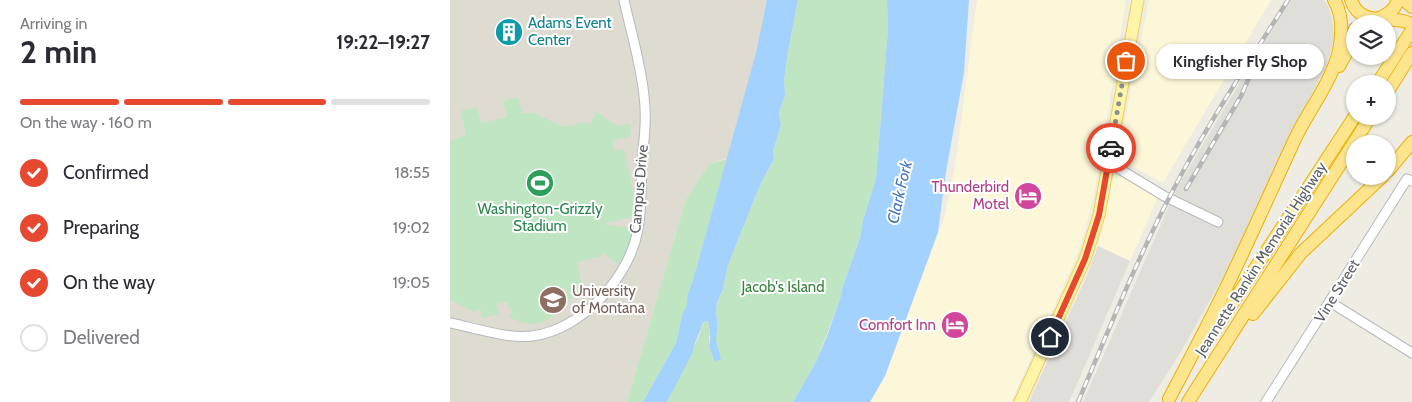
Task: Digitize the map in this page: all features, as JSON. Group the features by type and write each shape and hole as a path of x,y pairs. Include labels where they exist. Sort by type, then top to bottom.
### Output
{"highway":[{"path":"1327,82 1341,42 1340,19 1334,0"},
{"path":"1384,15 1390,12 1398,0"},
{"path":"1404,0 1412,7"},
{"path":"1396,20 1412,24"},
{"path":"1396,75 1405,55 1412,30"},
{"path":"1169,401 1236,268 1296,136 1327,82 1346,54"},
{"path":"1385,75 1405,55"},
{"name":"Jeannette Rankin Memorial Highway","path":"1169,401 1349,125"},
{"name":"Jeannette Rankin Memorial Highway","path":"1188,402 1365,125"},
{"path":"1396,161 1412,142"},
{"path":"1206,373 1301,253 1373,185"}],"main road":[{"path":"1020,402 1085,259 1099,215 1138,0"}],"street":[{"name":"Campus Drive","path":"450,323 513,336 544,333 564,325 593,306 611,288 625,266 638,230 645,109 641,74 624,0"},
{"path":"1108,162 1164,196 1218,222"},
{"name":"Vine Street","path":"1266,402 1410,180"},
{"path":"1330,302 1412,353"}],"shaded area":[{"name":"University of Montana","path":"450,0 767,0 757,53 727,158 709,164 686,199 627,402 450,402"},
{"path":"977,0 1126,0 1091,208 1081,245 1073,265 1011,402 870,402 885,376 944,218 955,167"},
{"path":"1149,0 1271,0 1163,183 1117,158"},
{"path":"1289,0 1323,0 1327,4 1332,19 1334,36 1328,63 1295,126 1238,251 1180,353 1149,402 1083,402 1176,190"},
{"path":"1115,170 1158,197 1130,261 1098,246"},
{"path":"1098,246 1130,261 1069,402 1029,402 1086,278"}],"green space":[{"name":"Jacob's Island","path":"798,0 887,0 888,29 876,179 863,220 860,238 817,360 793,402 667,402 699,336 703,322 708,321 709,340 719,354 716,340 718,323 717,303 723,289 728,265 760,185 774,159 773,152 781,124 779,113 785,95 784,80 788,51"},
{"name":"Washington-Grizzly Stadium","path":"518,97 522,113 534,113 563,127 586,122 590,125 596,112 618,126 631,125 630,136 617,140 612,139 615,151 624,149 638,215 606,223 607,225 637,229 619,265 602,252 602,256 577,262 584,295 568,299 566,288 555,291 558,303 562,302 563,306 544,321 533,324 509,317 512,314 512,309 509,309 508,302 496,304 499,314 482,318 480,308 474,312 450,300 450,141 466,135 461,111 477,107 481,123 507,117 503,101"},
{"path":"727,159 688,293 688,305 682,315 676,343 643,402 627,402 686,199 709,164"}],"water":[{"path":"767,0 798,0 788,51 784,80 785,95 779,113 781,124 773,152 774,159 760,185 728,265 723,289 717,303 718,323 716,340 721,359 714,360 710,348 708,321 703,322 693,352 667,402 643,402 676,343 682,315 687,305 688,293 756,53"},
{"name":"Clark Fork","path":"887,0 969,0 964,72 946,172 938,232 885,376 870,402 793,402 817,360 827,336 860,238 863,220 876,179 888,29"}],"railway":[{"path":"1078,402 1133,274 1182,172 1211,122 1288,0"},
{"path":"1186,189 1241,96 1259,55"}],"way so far":[{"path":"1111,148 1126,61"}],"place":[{"name":"Adams Event Center","path":"509,32"},
{"name":"Kingfisher Fly Shop","path":"1126,61"},
{"name":"Washington-Grizzly Stadium","path":"540,183"},
{"name":"Thunderbird Motel","path":"1028,196"},
{"name":"University of Montana","path":"553,300"},
{"name":"Comfort Inn","path":"955,325"}],"route":[{"path":"1050,337 1085,259 1099,215 1111,148"}]}
